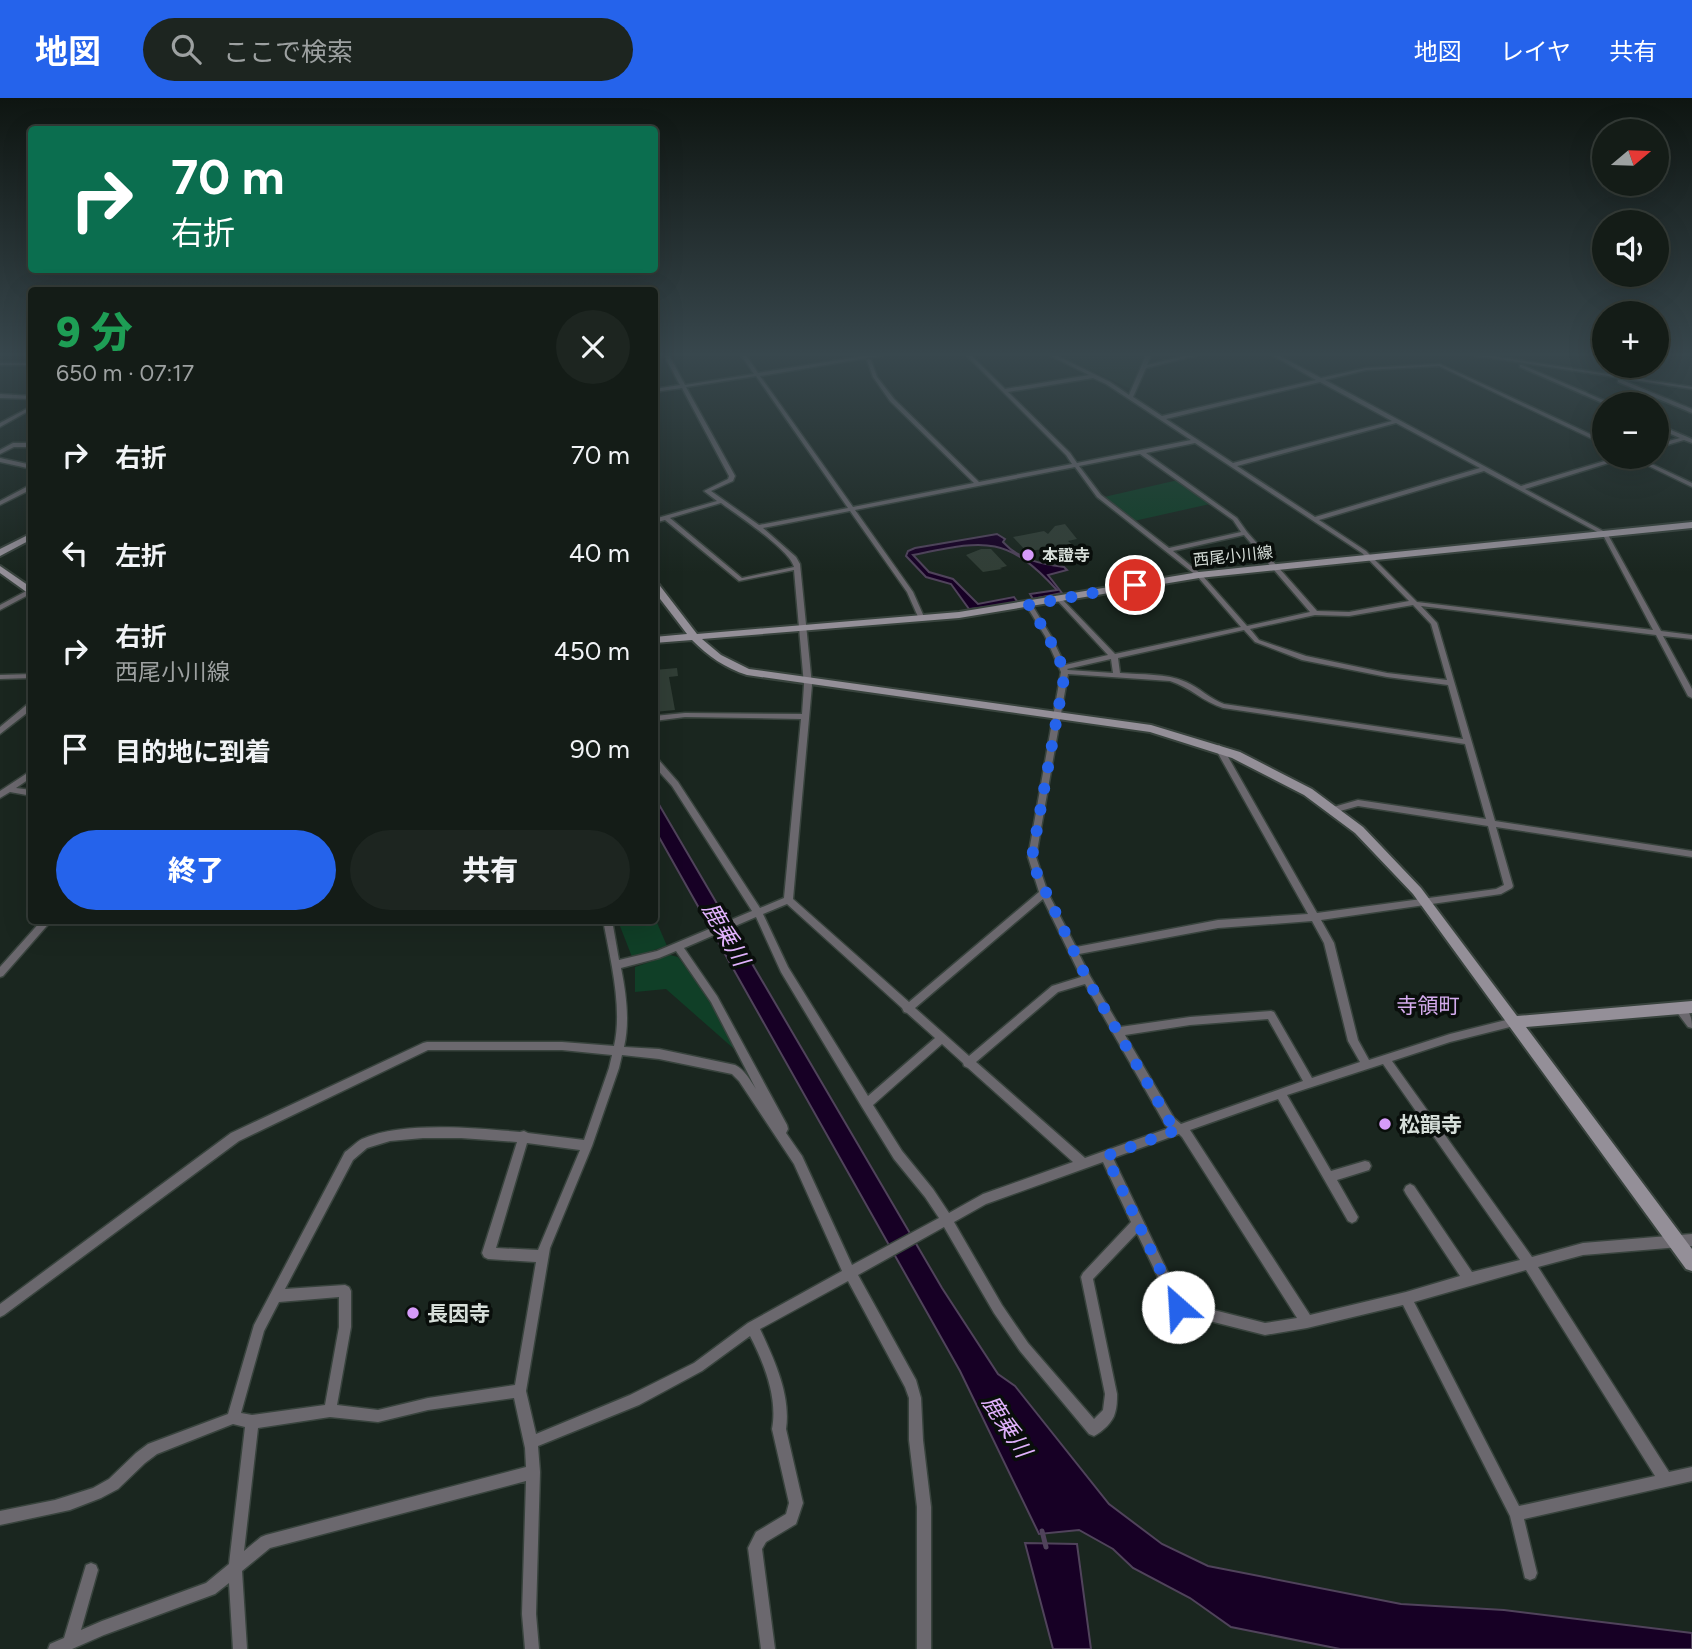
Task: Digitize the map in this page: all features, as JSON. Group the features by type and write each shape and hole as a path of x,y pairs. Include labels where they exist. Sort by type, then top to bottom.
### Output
{"main road":[{"name":"西尾小川線","path":"658,640 922,618 1029,605 1199,575 1692,526"}],"street":[{"path":"705,427 733,478 707,490 758,527 794,558 797,568 807,680 788,900"},
{"path":"793,427 910,592 922,618"},
{"path":"920,427 978,484"},
{"path":"1040,427 1078,465 1099,496 1199,575 1257,641 1304,658 1387,675 1451,683"},
{"path":"1073,951 1218,924 1314,917 1499,892 1509,886 1436,626 1371,558 1176,427"},
{"path":"1233,465 1373,427"},
{"path":"1409,427 1605,534 1692,696"},
{"path":"1572,427 1592,437"},
{"path":"1669,432 1692,442"},
{"path":"1669,442 1692,435"},
{"path":"758,527 1197,441"},
{"path":"0,452 13,445 28,445"},
{"path":"1141,452 1234,519 1315,613"},
{"path":"0,460 28,466"},
{"path":"0,468 11,462"},
{"path":"1521,488 1592,466"},
{"path":"1315,519 1484,469"},
{"path":"1658,469 1692,485"},
{"path":"0,503 28,488"},
{"path":"658,521 722,501"},
{"path":"666,518 741,580 797,568"},
{"path":"1170,550 1245,533"},
{"path":"0,553 28,537"},
{"path":"0,569 28,590"},
{"path":"658,589 709,653 732,667 768,676 1151,729 1219,748 1268,769 1333,810 1385,854 1426,902 1692,1263"},
{"path":"0,608 28,594"},
{"path":"1059,599 1114,657 1117,674"},
{"path":"1064,669 1315,613 1349,614 1415,603 1692,637"},
{"path":"1029,605 1064,669 1032,857 1044,893 1087,979 1170,1122 1186,1133 1307,1322"},
{"path":"1064,669 1187,682 1212,702 1223,706 1468,742"},
{"path":"0,677 28,676"},
{"path":"0,731 28,708"},
{"path":"658,718 685,715 804,717"},
{"path":"1219,748 1329,943 1353,1041 1367,1065"},
{"path":"658,765 675,785 866,1104 898,1155 929,1193 941,1221 998,1310 1024,1347 1094,1429 1109,1413 1111,1394 1087,1277 1137,1224"},
{"path":"4,792 28,776"},
{"path":"4,792 28,793"},
{"path":"1333,810 1349,803 1358,803 1692,854"},
{"path":"907,1009 1044,893"},
{"path":"617,965 659,954 788,900"},
{"path":"788,900 1083,1164"},
{"path":"0,973 44,924"},
{"path":"532,1649 529,1614 532,1442 522,1411 520,1391 542,1256 548,1235 587,1146 619,1051 622,1007 617,965 608,924"},
{"path":"683,944 775,1111 855,1270 915,1398 916,1440 924,1507 924,1649"},
{"path":"968,1063 1055,989 1087,979"},
{"path":"532,1442 634,1400 698,1367 752,1327 983,1200 1179,1129 1450,1038 1514,1021 1686,1007 1692,1024"},
{"path":"1117,1032 1190,1021 1271,1015 1310,1084"},
{"path":"866,1104 941,1039"},
{"path":"0,1311 235,1137 415,1051 439,1044 562,1046 619,1051 686,1058 735,1070 792,1149"},
{"path":"1385,1059 1529,1263 1666,1480"},
{"path":"1280,1093 1352,1217"},
{"path":"233,1418 258,1329 357,1145 397,1136 471,1133 524,1136 587,1146"},
{"path":"524,1136 488,1253 542,1256"},
{"path":"1106,1156 1178,1307 1265,1329 1307,1322 1406,1298 1583,1249 1692,1240"},
{"path":"1329,1177 1365,1166"},
{"path":"1410,1190 1469,1279"},
{"path":"276,1296 345,1291 345,1327 330,1411"},
{"path":"1406,1298 1516,1514 1530,1573"},
{"path":"752,1327 776,1390 783,1419 779,1429 796,1503 791,1519 761,1536 755,1548 768,1649"},
{"path":"0,1518 100,1492 120,1479 142,1455 153,1448 233,1418 252,1422 330,1411 378,1416 428,1404 520,1391"},
{"path":"240,1649 235,1571 252,1422"},
{"path":"55,1649 210,1589 235,1571 266,1542 533,1472"},
{"path":"1516,1514 1692,1474"},
{"path":"70,1642 92,1570"}],"green space":[{"path":"1178,480 1210,504 1134,521 1104,497"},
{"path":"619,924 658,924 667,946 632,957"},
{"path":"670,955 678,957 709,998 736,1046 733,1048 666,989 635,992 635,967"}],"water":[{"path":"997,534 1005,539 1003,542 1009,548 1024,557 1039,563 1064,567 1067,570 1048,575 1062,593 1033,599 1030,594 1057,590 1022,559 1007,550 992,546 958,547 913,555 929,572 953,579 978,604 1014,597 1019,604 969,609 951,584 926,577 906,556 908,551 915,548"},
{"name":"鹿乗川","path":"658,803 942,1288 998,1374 1015,1386 1109,1504 1162,1544 1208,1566 1401,1604 1504,1610 1692,1633 1692,1649 1340,1649 1231,1627 1190,1598 1133,1568 1113,1549 1079,1530 1039,1534 960,1371 658,835"},
{"path":"1025,1543 1077,1544 1091,1649 1053,1649"}],"building":[{"path":"1065,524 1077,539 1068,541 1076,548 1055,552 1046,549 1026,551 1013,537 1044,531 1048,534 1055,526"},
{"path":"981,549 991,549 1007,566 983,572 966,555"},
{"path":"677,668 678,676 669,677 675,710 658,712 658,670"}],"waterway":[{"path":"1042,1531 1046,1547"}],"place":[{"name":"本證寺","path":"1028,555"},
{"name":"松韻寺","path":"1385,1124"},
{"name":"長因寺","path":"413,1313"}],"district":[{"name":"寺領町","path":"1428,1005"}],"route":[{"path":"1135,585 1029,605 1065,672 1032,857 1044,893 1087,979 1170,1122 1179,1129 1106,1156 1178,1307"}]}
